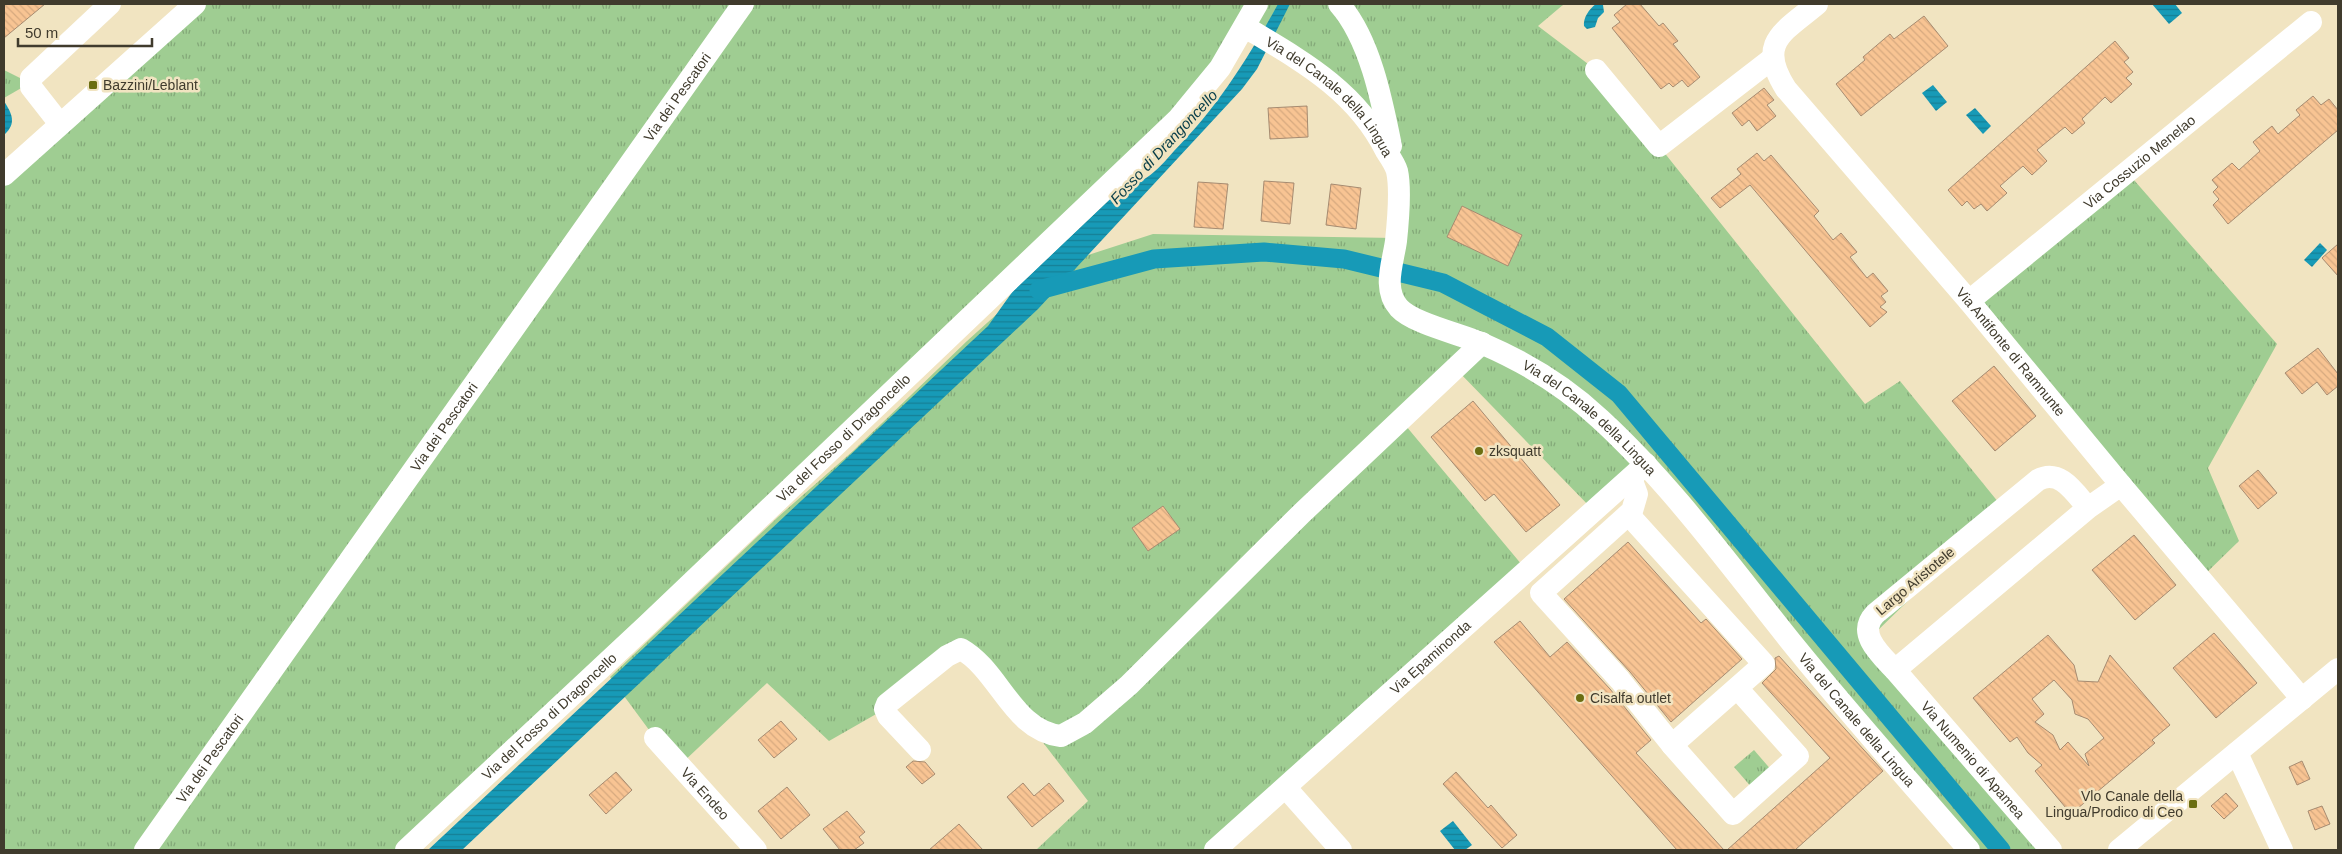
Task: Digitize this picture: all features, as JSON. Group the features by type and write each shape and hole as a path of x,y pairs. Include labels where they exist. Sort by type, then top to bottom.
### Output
{"street":[{"path":"60,124 31,87 31,78 110,4"},
{"path":"4,175 195,4"},
{"name":"Via dei Pescatori","path":"145,850 743,4"},
{"name":"Via del Fosso di Dragoncello","path":"406,850 654,618 1178,119 1220,68 1248,29 1257,4"},
{"path":"1339,4 1356,28 1371,68 1385,115 1397,172"},
{"path":"1596,70 1660,146 1772,58 1773,50 1779,37 1817,4"},
{"name":"Via Cossuzio Menelao","path":"1969,301 2311,22"},
{"name":"Via del Canale della Lingua","path":"1248,29 1284,49 1338,88 1360,110 1372,126 1397,172 1396,238 1389,280 1392,296 1399,308 1410,316 1482,343 1522,362 1557,384 1600,418 1638,471 1679,502 1826,685 1969,850"},
{"name":"Via Antifonte di Ramnunte","path":"1772,58 1779,78 1790,94 1969,301 2302,700"},
{"path":"1338,88 1350,83 1371,68"},
{"path":"920,750 888,716 887,704 947,656 961,649 983,669 1028,723 1042,731 1061,736 1086,723 1129,685 1302,513 1482,343"},
{"path":"1638,471 1636,503 1629,515 1541,593 1620,680 1672,745 1733,814 1798,756 1737,688"},
{"name":"Via Epaminonda","path":"1215,850 1638,471"},
{"name":"Largo Aristotele","path":"1894,670 1872,644 1867,629 1871,618 1883,606 2040,479 2052,476 2061,479 2088,508"},
{"path":"1894,670 2088,508 2121,485"},
{"path":"1629,515 1764,664 1672,745"},
{"path":"2119,850 2338,669"},
{"name":"Via Numenio di Apamea","path":"1894,670 2051,850"},
{"name":"Via Endeo","path":"656,738 756,850"},
{"path":"2237,752 2282,850"},
{"path":"1286,788 1341,850"}],"green space":[{"path":"195,4 1257,4 1220,68 406,850 4,850 4,175"},
{"path":"1262,4 1564,4 1538,26 1596,70 1865,404 1900,381 2003,508 1870,638 2052,850 1971,850 1646,464 1594,511 1456,369 1401,420 1527,571 1214,850 1036,850 1088,801 1028,723 955,651 885,709 829,741 767,683 680,765 655,738 610,677 778,517 853,451 967,341 1048,268 1153,234 1396,238 1398,199 1372,126 1251,31"},
{"path":"4,70 30,83 4,98"},
{"path":"2127,172 2277,344 2208,468 2239,541 2200,579 1969,301"},
{"path":"1754,750 1773,772 1753,789 1734,767"}],"water":[{"path":"1278,4 1290,4 1257,69 1242,89 1038,309 462,850 428,850 988,326 1013,291 1125,185 1143,180 1154,172 1190,135 1218,100 1256,43"},
{"path":"1596,4 1603,5 1604,12 1598,18 1595,27 1587,29 1584,26 1586,17"},
{"path":"2152,4 2175,4 2182,13 2169,24"},
{"path":"1933,85 1947,102 1936,111 1922,93"},
{"path":"4,101 12,122 4,135"},
{"path":"1975,108 1991,126 1983,134 1966,115"},
{"path":"2320,243 2327,250 2312,267 2304,260"},
{"path":"1453,821 1472,845 1465,850 1455,850 1440,831"}],"building":[{"path":"4,4 45,4 4,38"},
{"path":"1627,4 1640,4 1659,26 1663,23 1678,41 1673,44 1700,77 1688,87 1682,80 1673,87 1669,83 1661,89 1612,28 1620,22 1614,15"},
{"path":"1924,16 1948,46 1861,116 1836,84 1865,60 1863,57 1890,34 1894,39"},
{"path":"2115,41 2129,58 2124,62 2133,72 2126,78 2132,84 2111,103 2105,97 2082,119 2085,123 2072,134 2065,127 2037,150 2047,161 2032,175 2023,166 2000,186 2007,193 1987,211 1981,204 1974,209 1967,201 1962,206 1948,190"},
{"path":"1764,88 1774,100 1767,105 1776,116 1757,131 1749,120 1742,126 1732,113"},
{"path":"2313,96 2321,105 2329,99 2338,110 2338,130 2228,224 2213,205 2219,199 2213,192 2218,187 2212,180 2232,163 2239,170 2260,151 2253,142 2272,126 2278,134 2300,115 2296,110"},
{"path":"1307,106 1308,137 1270,139 1268,108"},
{"path":"1757,153 1764,161 1771,155 1819,211 1814,216 1833,240 1841,233 1857,252 1850,257 1867,278 1873,273 1888,291 1881,296 1886,302 1880,307 1887,312 1870,327 1750,185 1720,208 1711,198 1741,174 1737,169"},
{"path":"1264,181 1294,183 1290,224 1261,221"},
{"path":"1198,182 1228,184 1223,229 1194,227"},
{"path":"1331,184 1361,188 1356,229 1326,225"},
{"path":"1462,206 1522,235 1508,266 1447,237"},
{"path":"2338,244 2338,276 2322,258"},
{"path":"2318,348 2338,374 2338,386 2327,395 2317,382 2302,394 2285,373"},
{"path":"1994,366 2036,416 1995,451 1952,401"},
{"name":"zksquatt","path":"1473,401 1560,505 1526,532 1494,494 1485,501 1431,437"},
{"path":"2258,470 2277,493 2258,509 2239,486"},
{"path":"1163,506 1180,529 1148,551 1132,528"},
{"path":"2134,535 2176,585 2135,620 2092,570"},
{"path":"1628,542 1701,623 1706,619 1742,659 1671,722 1630,672 1564,599"},
{"name":"Cisalfa outlet","path":"1520,621 1550,657 1567,642 1610,689 1651,740 1636,753 1724,850 1677,850 1494,642"},
{"path":"2214,633 2257,683 2216,718 2173,668"},
{"path":"2048,635 2074,665 2078,681 2098,682 2110,655 2170,725 2152,740 2155,743 2071,814 2035,771 2042,765 2028,753 2017,737 2010,742 1973,698","holes":["2054,680 2072,700 2075,714 2088,719 2104,738 2085,754 2089,766 2068,742 2060,750 2053,735 2035,722 2044,714 2032,699"]},
{"path":"1779,656 1883,771 1795,850 1727,850 1830,758 1762,683 1776,669 1775,658"},
{"path":"781,721 797,739 774,758 758,740"},
{"path":"913,761 925,762 935,774 922,784 906,767"},
{"path":"2302,761 2310,779 2297,785 2289,767"},
{"path":"616,772 632,790 606,814 589,795"},
{"path":"1456,772 1488,808 1491,805 1517,835 1502,848 1443,784"},
{"path":"1023,783 1034,796 1049,783 1064,801 1032,827 1007,797"},
{"path":"787,787 810,815 781,839 758,811"},
{"path":"2226,793 2238,806 2224,819 2211,806"},
{"path":"2322,806 2330,824 2315,830 2308,811"},
{"path":"847,811 865,832 859,837 864,843 854,850 840,850 823,829"},
{"path":"959,824 983,850 929,850"}],"waterway":[{"path":"1039,290 1154,259 1264,252 1344,259 1443,283 1547,337 1619,394 2001,850"}],"place":[{"name":"Bazzini/Leblant","path":"93,85"},
{"name":"zksquatt","path":"1479,451"},
{"name":"Cisalfa outlet","path":"1580,698"},
{"name":"Vlo Canale della Lingua/Prodico di Ceo","path":"2193,804"}],"water label":[{"name":"Fosso di Drangoncello","path":"1164,147"}]}
